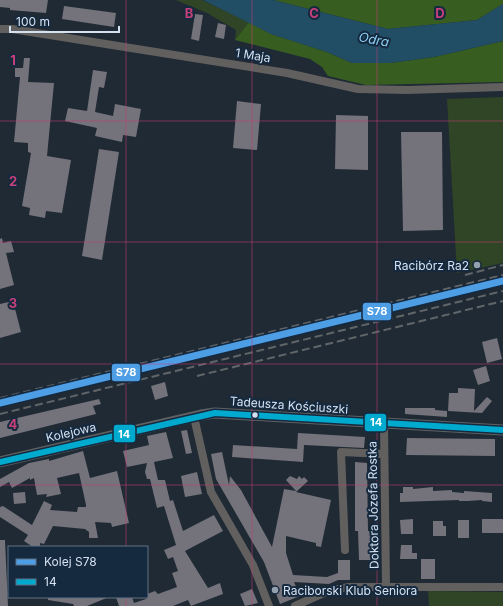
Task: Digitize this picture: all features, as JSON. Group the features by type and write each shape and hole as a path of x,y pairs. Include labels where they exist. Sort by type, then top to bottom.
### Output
{"main road":[{"name":"Tadeusza Kościuszki","path":"194,417 216,414 503,430"},
{"name":"Kolejowa","path":"0,462 194,417"}],"street":[{"name":"1 Maja","path":"0,29 12,29 287,73 358,89 503,87"},
{"path":"194,417 211,492 253,565 269,606"},
{"name":"Doktora Józefa Rostka","path":"384,423 386,586"},
{"path":"345,550 341,452 384,454"},
{"path":"295,606 328,591 349,587 503,587"}],"green space":[{"path":"176,0 202,0 249,22 235,40 236,30 207,13"},
{"path":"273,0 503,0 503,4 477,20 388,29"},
{"path":"249,22 271,34 327,52 352,63 390,63 434,57 503,41 503,82 366,85 328,76 322,67 310,59 235,40"},
{"path":"503,97 503,263 457,273 447,99"},
{"path":"428,591 503,592 503,606 429,606"}],"water":[{"name":"Odra","path":"203,0 273,0 388,29 477,20 503,4 503,41 434,57 390,63 352,63 327,52 271,34"}],"building":[{"path":"0,0 48,0 46,13 10,10 10,8 0,7"},
{"path":"64,6 116,13 114,27 62,19"},
{"path":"195,14 203,15 199,41 191,39"},
{"path":"218,23 226,25 224,39 215,37"},
{"path":"24,58 30,58 28,82 54,83 47,156 71,160 62,213 46,211 45,218 29,215 30,208 22,206 31,153 28,152 28,143 14,142 20,77 15,77 15,68 23,68"},
{"path":"93,70 107,72 104,88 99,87 95,112 113,116 115,104 141,109 136,137 123,135 122,142 95,136 97,128 65,121 68,108 87,111"},
{"path":"237,101 261,104 257,150 233,148"},
{"path":"336,115 368,116 368,170 335,169"},
{"path":"401,132 442,132 443,230 403,231"},
{"path":"99,149 119,152 102,260 82,256"},
{"path":"2,238 3,243 11,241 14,252 6,253 14,285 0,289 0,239"},
{"path":"13,301 21,332 0,338 0,304"},
{"path":"497,338 502,359 487,363 482,342"},
{"path":"486,366 490,381 478,385 473,370"},
{"path":"165,382 168,396 155,400 151,386"},
{"path":"458,388 475,389 474,411 487,397 492,401 482,413 448,411 449,393 458,393"},
{"path":"99,399 101,404 93,406 96,414 0,438 0,422"},
{"path":"405,408 435,408 435,410 447,411 447,417 405,414"},
{"path":"187,430 192,453 186,454 181,431"},
{"path":"166,432 173,458 154,462 158,480 165,480 170,501 173,500 183,531 214,515 223,531 185,551 208,588 220,583 223,594 191,606 188,600 173,606 119,606 116,598 132,598 134,603 148,598 148,594 155,591 158,594 177,587 172,573 178,571 173,557 168,559 164,550 176,545 164,506 157,508 150,479 147,479 145,472 147,463 127,467 123,451 149,445 147,436"},
{"path":"298,433 365,437 364,448 304,445 303,462 232,457 233,445 297,449"},
{"path":"407,438 495,439 495,456 406,455"},
{"path":"83,451 90,478 117,471 129,523 112,527 111,523 95,522 98,538 89,538 89,532 85,529 53,526 44,544 40,543 40,546 32,546 24,541 28,535 0,517 0,507 3,506 32,525 44,501 52,505 50,510 77,512 78,507 86,507 79,473 57,478 61,494 46,497 47,494 37,495 34,478 30,480 30,478 12,488 9,482 0,487 0,479 29,463 49,459 49,461"},
{"path":"222,452 229,485 230,476 241,490 272,547 284,489 296,491 286,480 290,476 297,479 299,476 302,479 304,477 308,481 296,492 331,500 321,547 316,546 316,543 286,536 286,553 293,575 327,577 338,573 338,560 350,560 350,580 338,580 329,584 294,582 300,596 280,604 264,562 216,479 211,454"},
{"path":"355,462 367,463 368,531 371,531 371,560 359,560 358,531 355,531"},
{"path":"197,472 202,494 185,497 181,476"},
{"path":"403,487 413,487 413,489 433,487 433,491 452,490 452,492 464,493 464,491 492,493 492,502 482,500 459,500 400,502 400,493 403,493"},
{"path":"25,492 26,503 14,504 13,493"},
{"path":"413,519 413,534 401,534 400,520"},
{"path":"482,519 503,519 503,533 482,533"},
{"path":"458,520 469,520 469,538 458,538"},
{"path":"433,521 443,521 443,526 446,526 446,536 433,536"},
{"path":"0,540 5,540 8,606 0,606"},
{"path":"401,545 412,545 412,553 417,553 417,559 400,559"},
{"path":"421,559 435,559 435,579 421,579"},
{"path":"252,589 258,603 245,606 240,594"},
{"path":"48,598 107,598 87,606 74,606 73,604 48,600"}],"railway":[{"path":"465,275 503,265"},
{"path":"0,398 503,275"},
{"path":"0,414 503,291"},
{"path":"197,376 503,301"}],"rail line":[{"name":"S78","path":"0,403 503,281"}],"transit line":[{"name":"14","path":"0,462 215,413 503,430"}],"place":[{"name":"Racibórz Ra2","path":"477,265"},
{"name":"Raciborski Klub Seniora","path":"275,590"}]}
